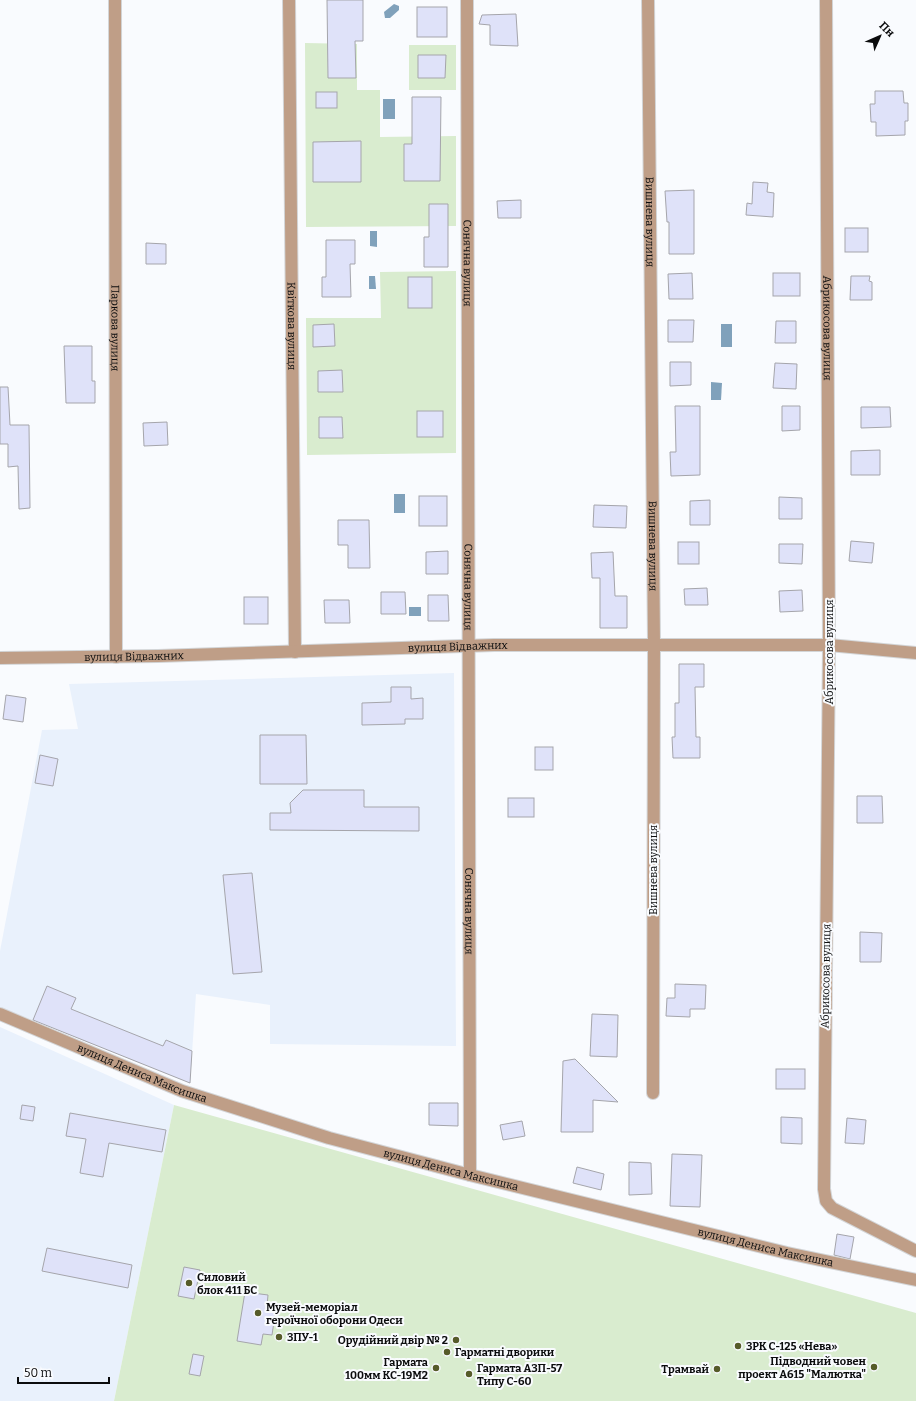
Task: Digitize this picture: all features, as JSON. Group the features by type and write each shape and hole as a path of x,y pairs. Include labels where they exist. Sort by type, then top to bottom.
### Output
{"street":[{"name":"Паркова вулиця","path":"115,0 116,657"},
{"name":"Квіткова вулиця","path":"290,0 295,652"},
{"name":"Сонячна вулиця","path":"467,0 470,645 470,1174"},
{"name":"Вишнева вулиця","path":"648,0 654,644 653,1093"},
{"name":"Абрикосова вулиця","path":"826,0 829,646 824,1190 826,1201 832,1208 916,1251"},
{"name":"вулиця Відважних","path":"0,658 116,657 470,645 654,644 829,646 916,653"},
{"name":"вулиця Дениса Максишка","path":"0,1014 182,1091 329,1138 787,1253 916,1280"}],"shaded area":[{"path":"454,673 456,1046 270,1044 270,1005 196,994 190,1083 0,1007 0,951 42,730 78,729 69,684"},
{"path":"0,1027 174,1105 114,1401 0,1401"}],"green space":[{"path":"305,43 357,44 357,90 380,90 380,137 456,136 456,226 306,227"},
{"path":"409,45 456,45 456,90 409,90"},
{"path":"456,271 456,453 307,455 306,318 381,318 380,272"},
{"path":"174,1105 916,1313 916,1401 114,1401"}],"water":[{"path":"394,4 399,6 399,10 390,18 385,18 384,12"},
{"path":"383,99 395,99 395,119 383,119"},
{"path":"370,231 377,231 377,247 370,246"},
{"path":"369,276 375,276 376,289 369,289"},
{"path":"721,324 732,324 732,347 721,347"},
{"path":"711,382 722,383 721,400 711,400"},
{"path":"394,494 405,494 405,513 394,513"},
{"path":"409,607 421,607 421,616 409,616"}],"building":[{"path":"327,0 363,0 363,41 355,41 356,78 328,78"},
{"path":"417,7 447,7 447,37 417,37"},
{"path":"516,14 518,46 490,45 490,25 479,24 482,15"},
{"path":"418,55 446,55 445,78 418,78"},
{"path":"875,91 903,91 904,103 908,103 908,121 905,121 905,135 876,136 876,122 871,122 870,104 875,104"},
{"path":"316,92 337,92 337,108 316,108"},
{"path":"412,97 441,97 440,181 404,181 404,144 412,144"},
{"path":"361,141 361,182 313,182 313,142"},
{"path":"753,182 768,183 767,192 774,193 773,217 746,215 747,203 752,204"},
{"path":"694,190 694,254 669,254 669,222 667,222 665,191"},
{"path":"521,200 521,218 498,218 497,201"},
{"path":"429,204 448,204 448,267 424,267 424,237 429,237"},
{"path":"845,228 868,228 868,252 845,252"},
{"path":"326,240 355,240 355,264 350,264 351,297 322,297 322,277 326,277"},
{"path":"146,243 166,244 166,264 146,264"},
{"path":"692,273 693,299 669,299 668,274"},
{"path":"773,273 800,273 800,296 773,296"},
{"path":"851,276 870,276 869,281 872,282 872,300 850,300"},
{"path":"408,277 432,277 432,308 408,308"},
{"path":"668,320 694,320 693,342 668,342"},
{"path":"776,321 796,321 796,343 775,343"},
{"path":"334,324 335,346 313,347 313,325"},
{"path":"64,346 92,346 92,381 95,381 95,403 66,403"},
{"path":"670,362 691,362 691,385 670,386"},
{"path":"775,363 797,364 796,389 773,388"},
{"path":"342,370 343,392 318,392 318,371"},
{"path":"0,387 8,387 10,425 29,425 30,508 19,509 18,466 8,467 8,444 0,444"},
{"path":"675,406 700,406 700,475 671,476 670,452 676,452"},
{"path":"782,406 800,406 800,430 782,431"},
{"path":"861,407 890,407 891,427 861,428"},
{"path":"417,411 443,411 443,437 417,437"},
{"path":"319,417 342,417 343,438 319,438"},
{"path":"167,422 168,445 144,446 143,423"},
{"path":"880,450 880,475 851,475 851,451"},
{"path":"419,496 447,496 447,526 419,526"},
{"path":"779,497 802,498 802,519 779,519"},
{"path":"710,500 710,525 690,525 690,501"},
{"path":"594,505 627,506 626,528 593,527"},
{"path":"338,520 369,520 370,568 348,568 348,545 338,545"},
{"path":"851,541 874,543 872,563 849,561"},
{"path":"678,542 699,542 699,564 678,564"},
{"path":"779,544 803,544 802,564 779,563"},
{"path":"448,551 448,574 426,574 426,552"},
{"path":"613,552 615,596 627,596 627,628 600,628 600,578 592,578 591,553"},
{"path":"707,588 708,605 685,605 684,589"},
{"path":"802,590 803,611 780,612 779,591"},
{"path":"381,592 405,592 406,614 381,614"},
{"path":"428,595 448,595 449,621 428,621"},
{"path":"244,597 268,597 268,624 244,624"},
{"path":"324,600 349,600 350,623 325,623"},
{"path":"679,664 704,664 704,687 695,687 696,737 700,737 700,758 673,758 672,737 675,737 675,703 679,703"},
{"path":"391,687 411,687 411,699 423,698 423,719 405,719 405,724 362,725 362,703 391,702"},
{"path":"6,695 26,698 23,722 3,719"},
{"path":"260,735 306,735 307,784 260,784"},
{"path":"535,747 553,747 553,770 535,770"},
{"path":"40,755 58,759 53,786 35,783"},
{"path":"303,790 364,790 364,807 419,807 419,831 270,830 270,813 291,813 290,803"},
{"path":"857,796 882,796 883,823 857,823"},
{"path":"508,798 534,798 534,817 508,817"},
{"path":"252,873 262,972 233,974 223,875"},
{"path":"860,932 882,933 881,962 860,962"},
{"path":"675,984 706,985 705,1009 690,1009 690,1017 666,1016 667,998 675,998"},
{"path":"47,986 76,998 71,1009 163,1046 166,1040 192,1051 190,1083 33,1020"},
{"path":"592,1014 618,1015 617,1057 590,1056"},
{"path":"575,1059 618,1102 593,1100 593,1132 561,1132 563,1061"},
{"path":"776,1069 805,1069 805,1089 776,1089"},
{"path":"429,1103 458,1103 458,1126 429,1125"},
{"path":"22,1105 35,1107 33,1121 20,1119"},
{"path":"70,1113 166,1130 162,1152 109,1143 103,1177 80,1173 86,1139 66,1136"},
{"path":"781,1117 802,1118 802,1144 781,1143"},
{"path":"847,1118 866,1120 864,1144 845,1143"},
{"path":"522,1121 525,1136 503,1140 500,1125"},
{"path":"672,1154 702,1155 700,1207 670,1206"},
{"path":"629,1162 651,1163 652,1194 629,1195"},
{"path":"577,1167 604,1174 601,1190 573,1183"},
{"path":"837,1234 854,1237 850,1259 834,1255"},
{"path":"47,1248 132,1265 128,1288 42,1271"},
{"name":"Силовий блок 411 БС","path":"184,1267 200,1270 194,1299 178,1296"},
{"name":"Музей-меморіал героїчної оборони Одеси","path":"245,1292 268,1295 267,1306 276,1308 272,1335 263,1334 261,1345 237,1341"},
{"path":"193,1354 204,1356 200,1376 189,1374"}],"place":[{"name":"Силовий блок 411 БС","path":"189,1283"},
{"name":"Музей-меморіал героїчної оборони Одеси","path":"258,1313"},
{"name":"ЗПУ-1","path":"279,1337"},
{"name":"Орудійний двір № 2","path":"456,1340"},
{"name":"ЗРК С-125 «Нева»","path":"738,1346"},
{"name":"Гарматні дворики","path":"447,1352"},
{"name":"Підводний човен проект А615 \"Малютка\"","path":"874,1367"},
{"name":"Гармата 100мм КС-19М2","path":"436,1368"},
{"name":"Трамвай","path":"717,1369"},
{"name":"Гармата АЗП-57 Типу С-60","path":"469,1374"}]}
